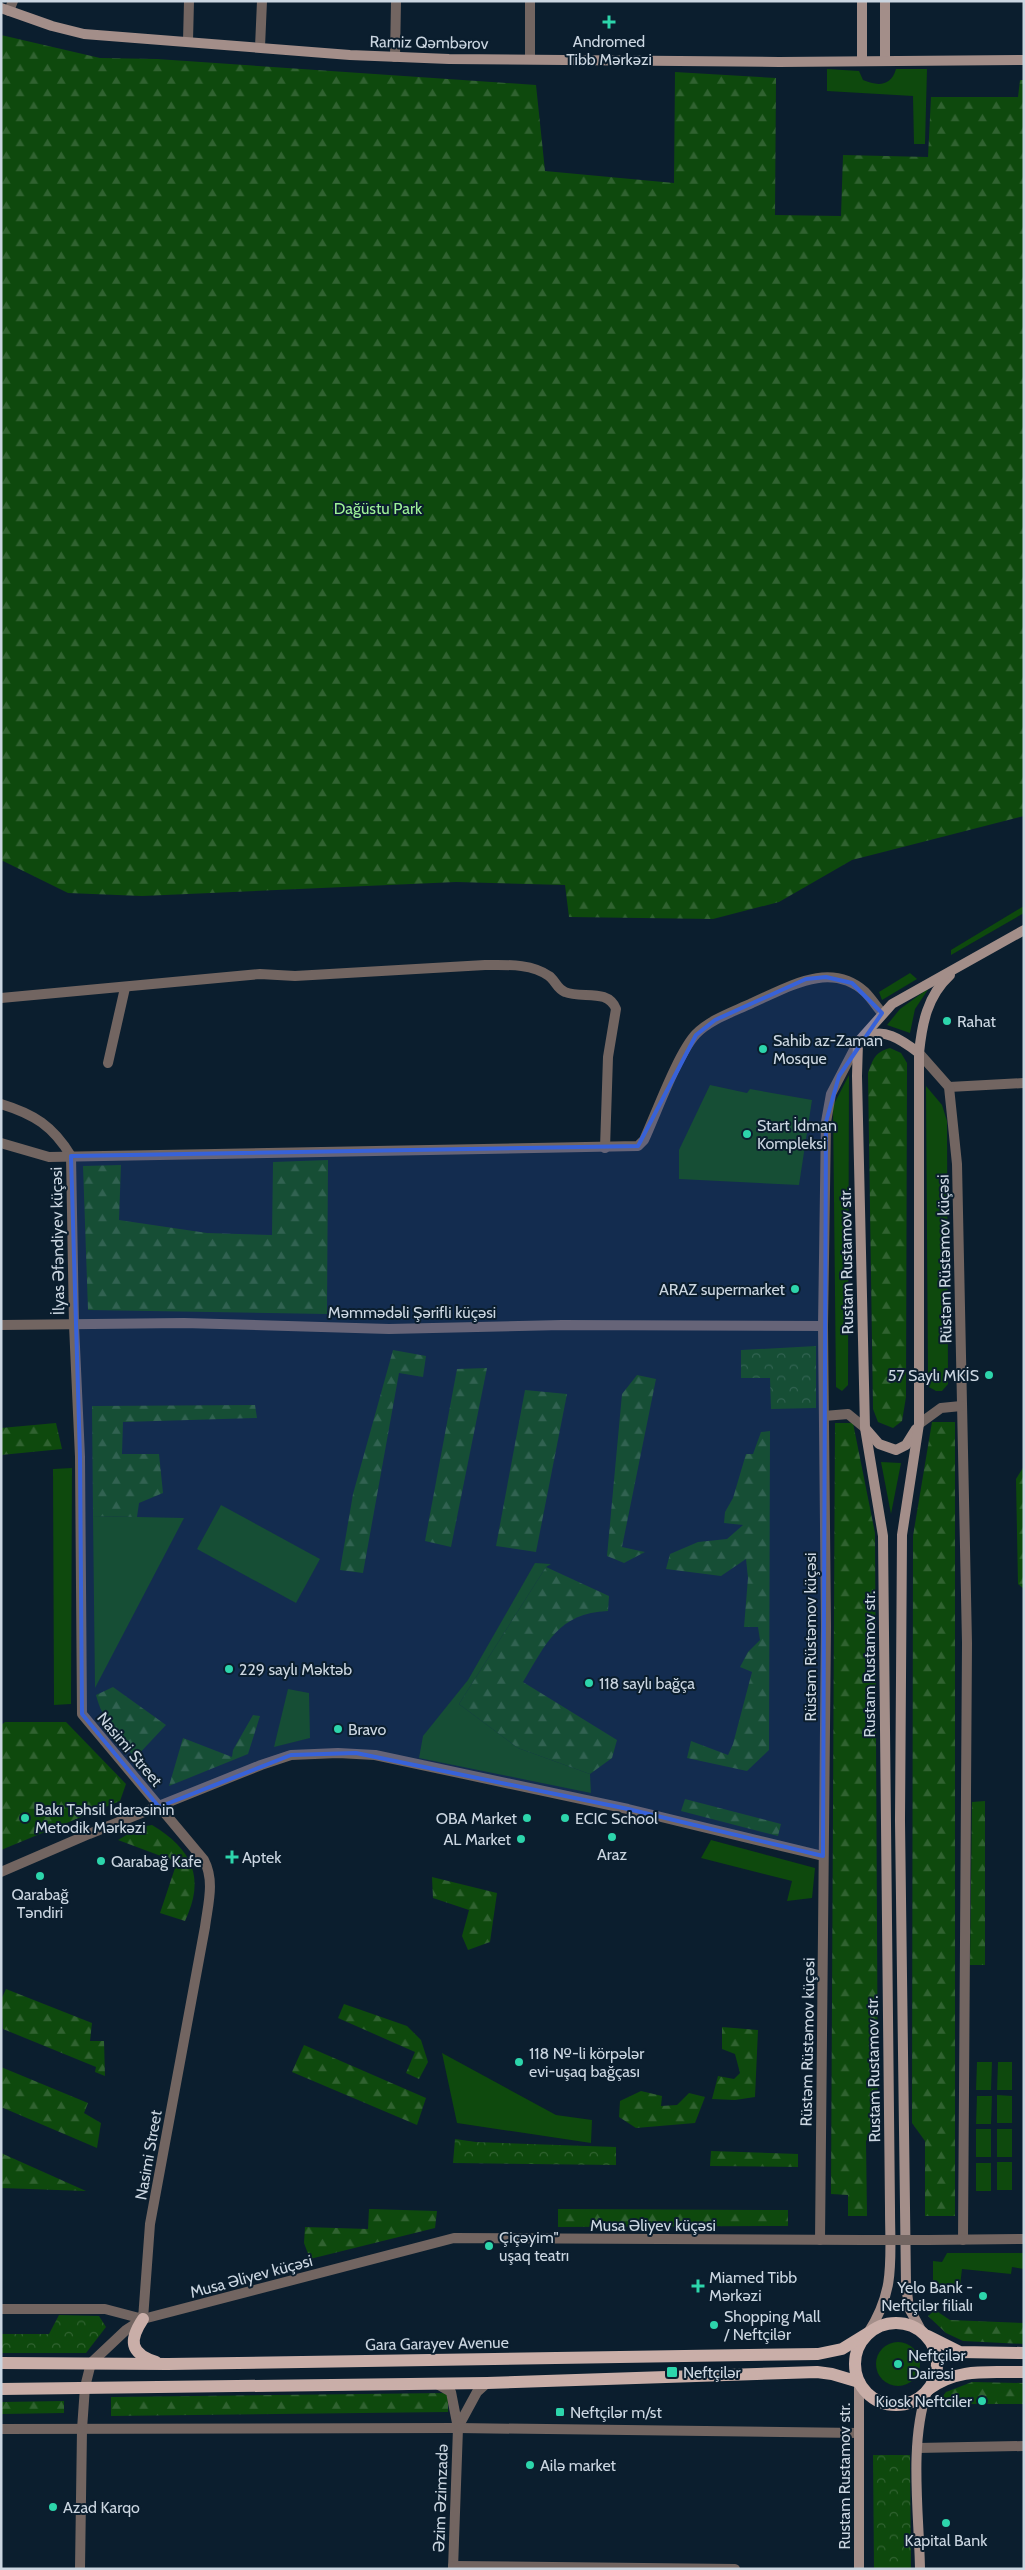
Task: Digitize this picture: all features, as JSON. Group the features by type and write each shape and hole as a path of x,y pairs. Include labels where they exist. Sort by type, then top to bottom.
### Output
{"main road":[{"path":"862,1 862,60"},
{"path":"885,1 885,60"},
{"name":"Ramiz Qəmbərov","path":"8,7 52,26 84,34 395,57 779,62 1024,60"},
{"path":"858,1042 892,1004 1024,930"},
{"name":"Rustam Rustamov str.","path":"922,2332 909,2308 906,2284 900,1831 902,1535 919,1424 919,1053 922,1024 928,1007 943,981 960,966"},
{"path":"858,1042 870,1034 882,1033 897,1038 919,1053"},
{"name":"Rustam Rustamov str.","path":"858,1042 857,1086 865,1428 883,1536 890,2209 889,2286 879,2316 868,2333"},
{"path":"865,1428 879,1444 896,1450 906,1445 919,1424"},
{"path":"143,2319 134,2333 133,2342 136,2351 144,2357 168,2364"},
{"path":"1024,2353 971,2354 960,2352 909,2324 895,2322 880,2326 868,2333 860,2344 856,2355 855,2367 859,2382 871,2396 886,2404 908,2403 949,2376 960,2373 1024,2372"},
{"path":"920,2569 917,2448 922,2407 927,2390 936,2373 936,2354 931,2342 922,2332"},
{"name":"Gara Garayev Avenue","path":"1,2363 168,2364 818,2354 842,2349 868,2333"},
{"path":"1,2389 487,2383 810,2372 832,2374 859,2382"},
{"name":"Rustam Rustamov str.","path":"859,2382 859,2569"}],"street":[{"path":"188,41 189,1"},
{"path":"260,47 262,1"},
{"path":"395,57 396,1"},
{"path":"530,1 530,58"},
{"path":"1,998 260,974 296,976 484,965 516,966 542,972 551,977 560,990 567,993 606,997 613,1001 616,1009 608,1058 605,1148"},
{"path":"1,1143 49,1157 638,1146 644,1140 684,1051 696,1035 715,1020 806,979 826,976 852,983 865,992 882,1013"},
{"path":"108,1063 125,988"},
{"name":"Rüstəm Rüstəmov küçəsi","path":"820,2240 826,1626 823,1326 826,1122 831,1094 858,1042"},
{"path":"919,1053 949,1087 1024,1083"},
{"name":"Rüstəm Rüstəmov küçəsi","path":"949,1087 957,1164 967,1643 963,2240"},
{"name":"İlyas Əfəndiyev küçəsi","path":"1,1104 26,1112 45,1124 60,1137 70,1156 74,1324"},
{"name":"Məmmədəli Şərifli küçəsi","path":"1,1325 184,1323 389,1329 562,1326 823,1326"},
{"name":"Nasimi Street","path":"74,1324 80,1457 82,1714 97,1735 204,1860 210,1871 211,1880 205,1927 150,2224 143,2319"},
{"path":"919,1424 941,1408 961,1406"},
{"path":"824,1416 848,1414 865,1428"},
{"path":"1,1872 261,1765 291,1755 356,1753 628,1809 823,1856"},
{"name":"Musa Əliyev küçəsi","path":"91,2363 126,2330 143,2319 454,2238 1024,2239"},
{"name":"Musa Əliyev küçəsi","path":"1,2309 105,2309 143,2319"},
{"path":"80,2569 82,2429 85,2388 91,2363"},
{"path":"435,2383 451,2392 458,2428"},
{"path":"458,2428 477,2392 487,2383"},
{"path":"1,2429 458,2428 859,2433"},
{"name":"Əzim Əzimzadə","path":"453,2567 458,2428"},
{"path":"917,2448 1024,2446"},
{"path":"453,2567 735,2569"}],"highlighted area":[{"path":"826,977 852,983 882,1013 839,1076 826,1122 823,1856 628,1809 356,1753 291,1755 159,1807 82,1714 80,1457 71,1156 638,1146 696,1035 715,1020 806,979"}],"green space":[{"name":"Dağüstu Park","path":"1,35 100,58 157,59 536,85 545,171 674,183 675,72 776,78 775,215 841,216 843,155 928,157 931,97 1018,97 1020,80 1024,80 1024,816 852,860 779,902 713,919 569,917 565,885 456,882 142,896 68,893 1,860"},
{"path":"827,69 859,71 863,80 883,84 891,79 896,69 927,69 925,144 914,144 913,96 827,91"},
{"path":"1024,906 1024,913 951,955 951,950"},
{"path":"910,973 917,979 882,1000 879,992"},
{"path":"929,988 915,1009 910,1033 887,1025 900,1009"},
{"path":"890,1048 901,1053 907,1063 906,1397 902,1421 893,1428 878,1422 873,1409 868,1073 875,1057"},
{"path":"849,1075 848,1385 842,1391 836,1387 833,1106"},
{"name":"Start İdman Kompleksi","path":"710,1085 747,1093 750,1089 812,1100 799,1185 679,1179 679,1150"},
{"path":"926,1086 942,1105 947,1121 948,1384 942,1391 936,1391 929,1387 928,1380"},
{"path":"328,1160 327,1314 88,1310 83,1166 121,1165 119,1220 207,1233 272,1235 273,1162"},
{"path":"816,1346 816,1408 771,1409 770,1378 741,1378 741,1350"},
{"path":"393,1350 426,1356 423,1377 399,1373 363,1573 340,1570 353,1494"},
{"path":"487,1368 451,1547 425,1541 457,1369"},
{"path":"637,1375 656,1379 622,1547 645,1552 624,1563 607,1556 622,1394"},
{"path":"525,1390 567,1394 536,1552 496,1546"},
{"path":"255,1405 257,1418 123,1422 122,1454 159,1454 163,1493 139,1503 137,1517 93,1516 92,1406"},
{"path":"932,1422 955,1422 955,2216 925,2216 925,2141 912,2123 913,1536"},
{"path":"56,1423 62,1449 1,1455 1,1428"},
{"path":"835,1423 853,1423 875,1533 878,2122 866,2141 867,2216 848,2216 848,2195 831,2194"},
{"path":"770,1431 769,1750 747,1771 687,1758 691,1741 728,1755 733,1744 752,1672 740,1667 748,1652 760,1640 758,1627 744,1627 748,1578 746,1559 721,1576 666,1569 670,1554 698,1542 727,1539 743,1525 724,1523 725,1512 733,1498 746,1454 753,1454 761,1432"},
{"path":"881,1462 901,1463 891,1514"},
{"path":"1024,1466 1024,1589 1018,1584 1016,1479"},
{"path":"72,1468 71,1704 54,1705 53,1469"},
{"path":"221,1505 320,1559 296,1603 197,1549"},
{"path":"93,1516 184,1518 95,1688"},
{"path":"535,1563 551,1564 546,1567 459,1704 518,1748 590,1774 591,1793 419,1758 423,1736 468,1680"},
{"path":"546,1567 609,1596 608,1611 591,1613 577,1618 565,1624 555,1633 523,1682 617,1740 612,1758 590,1774 518,1748 459,1704"},
{"path":"113,1687 166,1725 135,1758 102,1713 96,1695"},
{"path":"288,1689 309,1693 310,1738 274,1747"},
{"path":"253,1715 260,1716 248,1754 169,1786 183,1738 232,1757 233,1750"},
{"path":"5,1722 66,1722 126,1784 120,1801 1,1850 1,1725"},
{"path":"685,1799 781,1824 778,1836 681,1811"},
{"path":"985,1801 985,1965 970,1965 972,1802"},
{"path":"152,1825 177,1844 186,1855 191,1866 194,1878 194,1891 185,1921 160,1913 177,1862 118,1840 140,1827"},
{"path":"711,1840 815,1868 812,1898 787,1901 792,1881 701,1858"},
{"path":"432,1877 497,1893 490,1942 468,1950 462,1936 469,1910 433,1898"},
{"path":"6,1989 92,2023 90,2041 104,2041 105,2076 95,2072 96,2067 3,2029 1,2000"},
{"path":"344,2004 407,2026 421,2040 428,2062 419,2079 406,2073 415,2052 338,2018"},
{"path":"722,2027 758,2030 755,2097 735,2100 712,2099 718,2076 734,2079 740,2073 735,2054 722,2049"},
{"path":"304,2045 426,2098 417,2125 292,2072"},
{"path":"442,2053 556,2115 592,2120 591,2143 457,2123"},
{"path":"977,2062 992,2062 991,2090 976,2090"},
{"path":"998,2062 1012,2062 1012,2090 997,2090"},
{"path":"1,2067 88,2103 84,2113 101,2123 97,2148 1,2107"},
{"path":"641,2091 662,2096 661,2106 677,2105 689,2093 705,2097 695,2123 636,2128 619,2117 620,2101"},
{"path":"997,2095 1012,2096 1012,2123 997,2123"},
{"path":"977,2096 992,2096 991,2124 976,2124"},
{"path":"976,2129 991,2129 991,2157 976,2157"},
{"path":"997,2129 1012,2129 1012,2157 997,2157"},
{"path":"455,2139 476,2142 616,2147 616,2165 453,2163"},
{"path":"711,2151 798,2154 798,2167 710,2166"},
{"path":"1,2153 86,2191 1,2188"},
{"path":"997,2162 1012,2162 1012,2190 997,2190"},
{"path":"976,2163 991,2163 991,2191 976,2191"},
{"path":"369,2209 437,2211 435,2228 310,2259 304,2243 305,2227 368,2229"},
{"path":"558,2209 788,2210 788,2226 558,2227"},
{"path":"947,2253 1024,2253 1024,2269 1012,2267 1011,2274 962,2269 960,2286 933,2286 933,2261 942,2262"},
{"path":"935,2310 950,2320 1024,2323 1024,2344 963,2341 946,2333 928,2316"},
{"path":"59,2315 99,2316 106,2327 86,2353 1,2353 1,2334 49,2334"},
{"path":"894,2342 902,2342 914,2348 920,2364 914,2380 902,2386 894,2386 882,2380 876,2368 876,2360 882,2348"},
{"path":"972,2382 1024,2383 1024,2404 937,2404 946,2392"},
{"path":"448,2393 448,2412 111,2416 111,2397"},
{"path":"64,2401 64,2413 1,2414 1,2402"},
{"path":"873,2455 910,2455 911,2569 874,2569"}],"place":[{"name":"Andromed Tibb Mərkəzi","path":"609,22"},
{"name":"Rahat","path":"947,1021"},
{"name":"Sahib az-Zaman Mosque","path":"763,1049"},
{"name":"Start İdman Kompleksi","path":"747,1134"},
{"name":"ARAZ supermarket","path":"795,1289"},
{"name":"57 Saylı MKİS","path":"989,1375"},
{"name":"229 saylı Məktəb","path":"229,1669"},
{"name":"118 saylı bağça","path":"589,1683"},
{"name":"Bravo","path":"338,1729"},
{"name":"Bakı Təhsil İdarəsinin Metodik Mərkəzi","path":"25,1818"},
{"name":"OBA Market","path":"527,1818"},
{"name":"ECIC School","path":"565,1818"},
{"name":"Araz","path":"612,1837"},
{"name":"AL Market","path":"521,1839"},
{"name":"Aptek","path":"232,1857"},
{"name":"Qarabağ Kafe","path":"101,1861"},
{"name":"Qarabağ Təndiri","path":"40,1876"},
{"name":"118 №-li körpələr evi-uşaq bağçası","path":"519,2062"},
{"name":"Çiçəyim\" uşaq teatrı","path":"489,2246"},
{"name":"Miamed Tibb Mərkəzi","path":"698,2286"},
{"name":"Yelo Bank - Neftçilər filialı","path":"983,2296"},
{"name":"Shopping Mall / Neftçilәr","path":"714,2325"},
{"name":"Neftçilər Dairəsi","path":"898,2364"},
{"name":"Neftçilər","path":"672,2372"},
{"name":"Kiosk Neftciler","path":"982,2401"},
{"name":"Neftçilər m/st","path":"560,2412"},
{"name":"Ailə market","path":"530,2465"},
{"name":"Azad Karqo","path":"53,2507"},
{"name":"Kapital Bank","path":"946,2523"}]}
